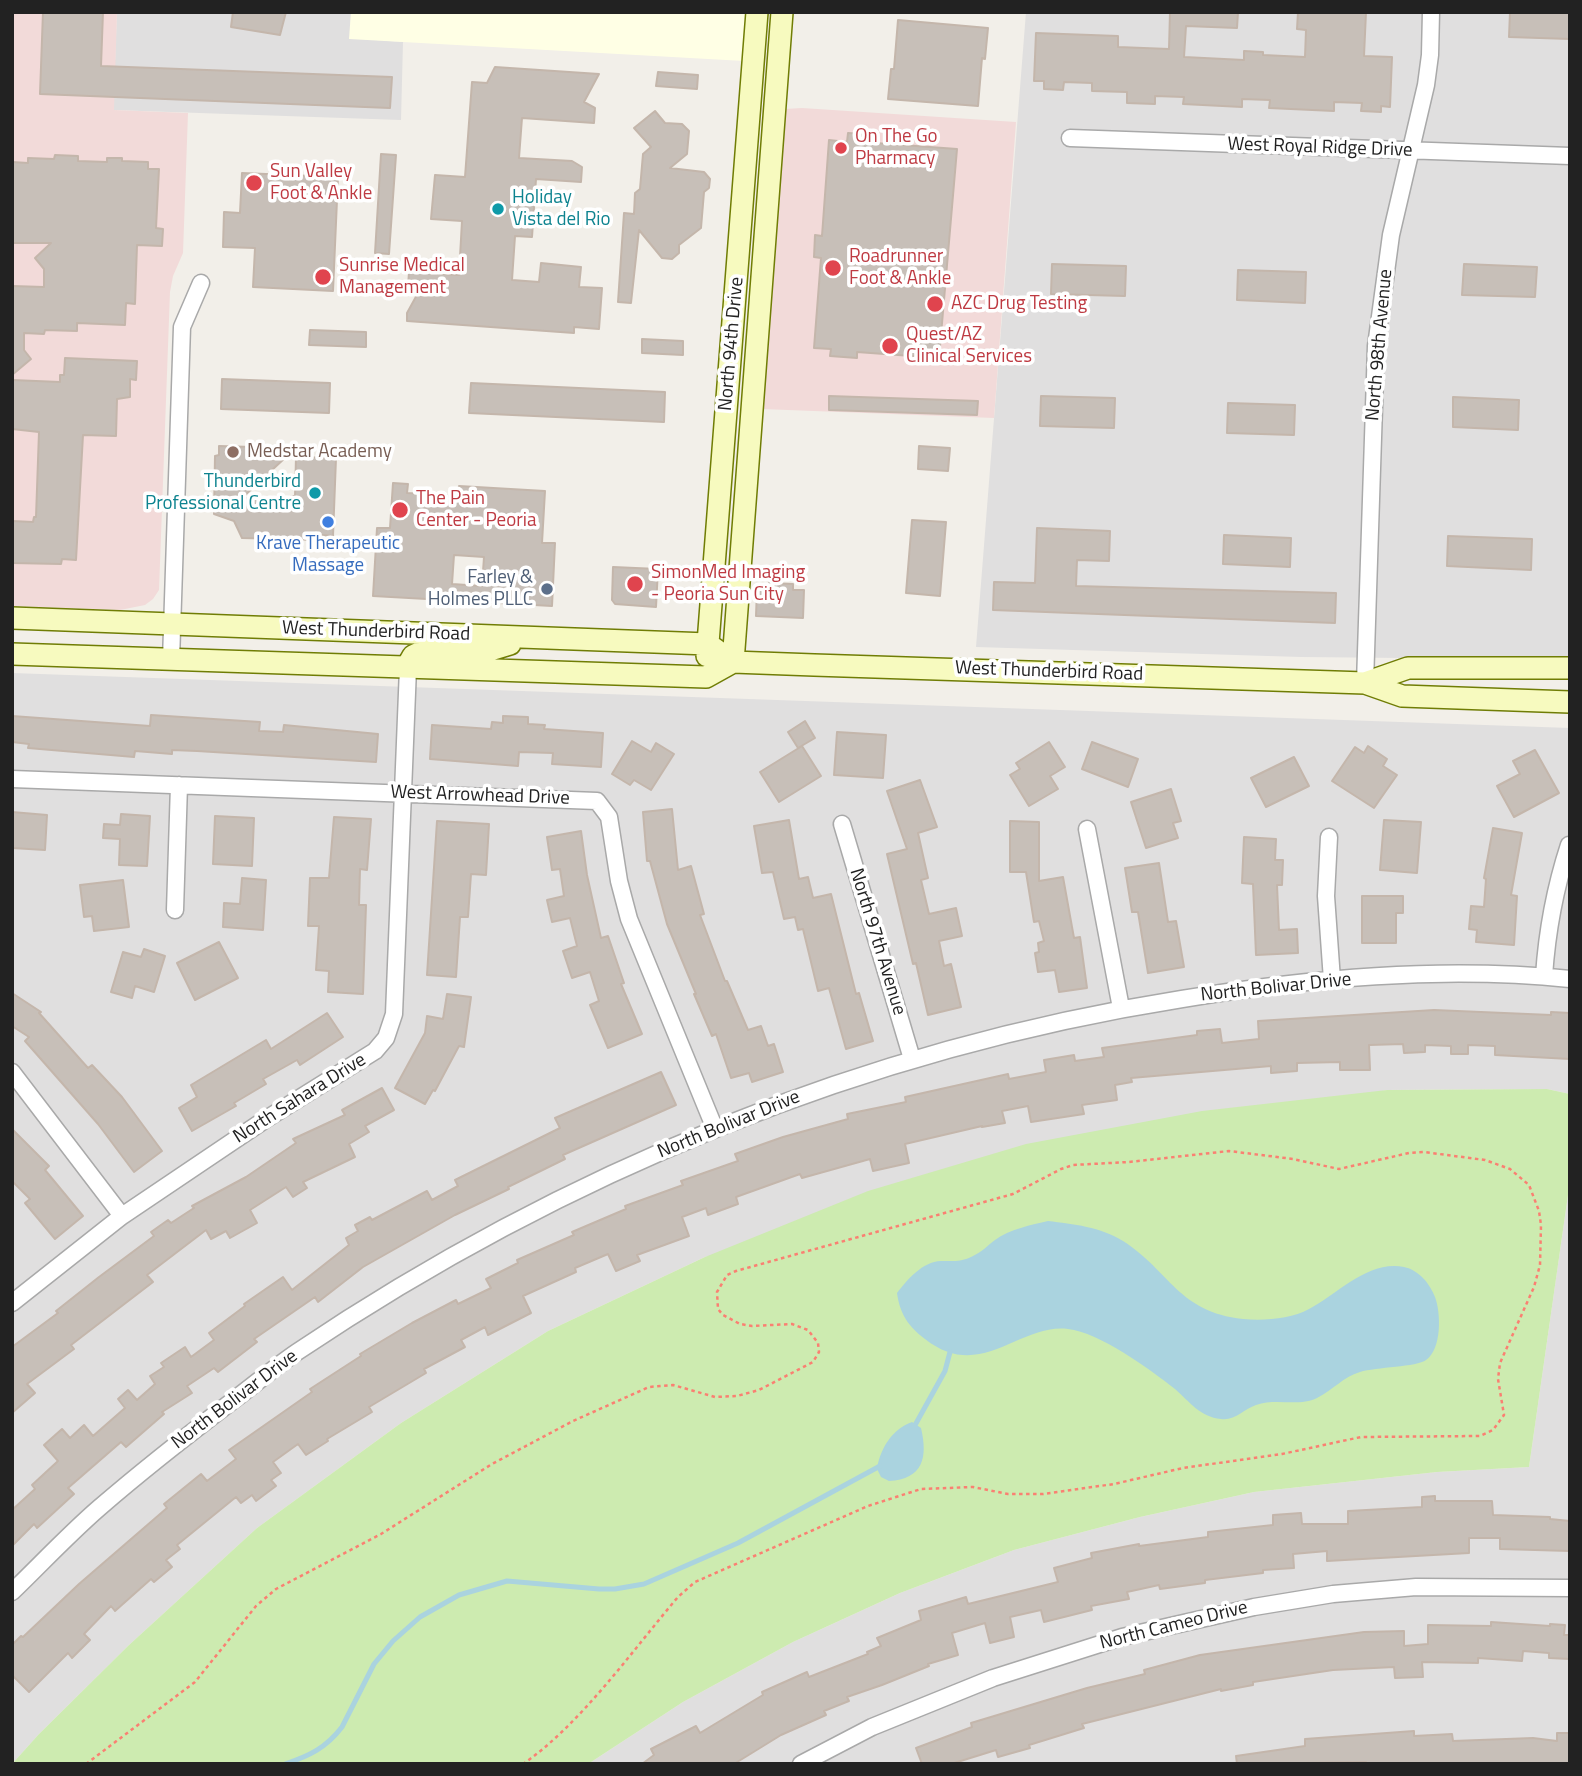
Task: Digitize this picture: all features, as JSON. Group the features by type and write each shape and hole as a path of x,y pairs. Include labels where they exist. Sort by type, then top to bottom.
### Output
{"main road":[{"name":"North 94th Drive","path":"706,677 757,12"},
{"name":"North 94th Drive","path":"733,662 782,12"},
{"path":"750,104 776,105"},
{"path":"724,436 749,438"},
{"path":"718,531 742,533"},
{"name":"West Thunderbird Road","path":"12,618 708,644"},
{"path":"408,668 409,660 417,654 487,651 529,639"},
{"path":"706,677 733,662 708,644"},
{"name":"West Thunderbird Road","path":"12,654 706,677"},
{"name":"West Thunderbird Road","path":"733,662 1365,683 1402,696 1570,702"},
{"name":"West Thunderbird Road","path":"1365,683 1408,668 1570,667"}],"street":[{"name":"North 98th Avenue","path":"1365,683 1376,346 1384,278 1426,85 1430,55 1430,12"},
{"name":"West Royal Ridge Drive","path":"1070,138 1570,156"},
{"path":"171,660 183,327 201,283"},
{"name":"North Sahara Drive","path":"12,1303 122,1216 263,1121 375,1051 386,1038 394,1014 408,668"},
{"name":"West Arrowhead Drive","path":"12,779 597,801 609,817 616,870 629,919 715,1129"},
{"path":"175,910 179,785"},
{"name":"North 97th Avenue","path":"842,824 912,1059"},
{"path":"1087,829 1121,1009"},
{"path":"1329,837 1325,896 1332,980"},
{"path":"1544,976 1558,877 1569,845"},
{"name":"North Bolivar Drive","path":"12,1592 97,1509 294,1354 410,1280 511,1222 600,1177 715,1129 912,1059 1018,1031 1121,1009 1262,986 1332,980 1460,972 1570,979"},
{"path":"12,1072 122,1216"},
{"name":"North Cameo Drive","path":"801,1764 872,1727 993,1678 1135,1633 1254,1606 1333,1594 1416,1587 1570,1588"}],"path":[{"path":"86,1764 195,1682 256,1606 276,1589 381,1534 492,1464 573,1421 649,1387 674,1385 715,1397 737,1396 759,1390 813,1362 819,1352 818,1343 808,1330 792,1324 740,1324 723,1315 718,1309 717,1292 727,1275 736,1271 1013,1194 1061,1169 1082,1164 1129,1162 1229,1151 1285,1157 1339,1169 1401,1154 1424,1152 1499,1164 1522,1177 1529,1185 1539,1210 1540,1265 1525,1310 1500,1363 1498,1379 1504,1415 1493,1430 1468,1438 1361,1437 1282,1454 1183,1468 1114,1484 1043,1494 1021,1496 972,1487 939,1487 891,1497 695,1582 678,1597 574,1719 523,1764"}],"shaded area":[{"path":"12,12 117,12 114,110 188,113 183,253 173,276 170,292 159,590 145,605 120,610 12,606"},
{"path":"117,12 351,12 350,38 403,42 401,120 113,110"},
{"path":"351,12 748,12 744,61 349,39"},
{"path":"1026,12 1570,12 1570,656 1301,657 976,647"},
{"path":"785,109 1016,122 994,418 762,409"},
{"path":"12,673 1570,728 1570,1094 1547,1089 1387,1090 705,1257 548,1331 401,1423 257,1528 129,1645 12,1764"},
{"path":"1570,1181 1570,1764 588,1764 683,1702 793,1642 900,1593 1014,1550 1140,1517 1254,1492 1437,1472 1529,1467"}],"green space":[{"path":"1547,1089 1570,1094 1570,1181 1529,1467 1437,1472 1254,1492 1140,1517 1014,1550 900,1593 793,1642 683,1702 588,1764 12,1764 129,1645 257,1528 401,1423 548,1331 705,1257 868,1191 1026,1144 1202,1111 1387,1090"}],"water":[{"path":"1048,1221 1087,1227 1114,1236 1139,1253 1189,1299 1221,1315 1243,1319 1294,1315 1320,1303 1366,1273 1378,1268 1404,1267 1423,1278 1435,1297 1439,1321 1435,1348 1426,1360 1405,1366 1360,1372 1310,1401 1264,1403 1231,1418 1221,1419 1201,1412 1139,1362 1109,1344 1081,1332 1068,1329 1050,1330 982,1354 964,1355 945,1351 925,1339 909,1324 900,1307 897,1293 922,1268 934,1262 969,1258 1007,1233"},
{"path":"912,1422 921,1428 924,1449 920,1465 909,1476 889,1481 881,1477 877,1469 881,1454 893,1435"}],"building":[{"path":"43,12 103,12 101,66 392,77 390,108 40,94"},
{"path":"233,12 286,12 280,35 231,27"},
{"path":"1170,12 1238,12 1237,28 1186,26 1184,57 1244,60 1244,51 1263,52 1263,55 1305,57 1306,30 1297,29 1298,12 1366,12 1364,56 1392,57 1390,107 1381,106 1381,112 1361,111 1362,103 1334,102 1334,111 1269,108 1270,100 1242,99 1242,107 1183,104 1184,97 1155,96 1155,104 1127,103 1127,92 1092,91 1092,83 1064,82 1063,90 1044,89 1044,81 1034,81 1036,33 1118,36 1118,47 1169,49"},
{"path":"1510,12 1570,12 1570,39 1509,37"},
{"path":"898,20 988,28 985,59 982,58 978,106 888,99 891,69 894,69"},
{"name":"Holiday Vista del Rio","path":"495,67 599,74 584,102 595,108 594,123 522,118 519,158 572,161 582,167 581,182 536,179 532,237 515,236 512,280 539,282 541,263 581,267 579,287 602,288 599,329 574,327 574,333 407,321 407,313 418,293 408,287 409,272 459,275 462,221 431,219 435,175 465,177 472,82 487,83"},
{"path":"658,72 698,75 697,89 656,86"},
{"path":"655,111 665,123 682,124 689,131 687,154 670,168 704,172 710,179 709,188 704,192 701,228 679,245 679,253 672,259 662,258 639,230 631,303 618,302 624,213 634,214 635,193 640,189 643,154 651,147 634,128"},
{"path":"848,133 876,135 875,143 957,149 939,358 857,352 857,358 830,356 831,349 814,348 821,258 814,257 815,235 822,236 829,140 847,142"},
{"path":"381,154 396,155 389,254 375,253"},
{"path":"55,155 78,156 78,161 107,162 107,158 122,158 122,161 148,162 148,169 159,169 156,228 163,229 162,246 137,245 135,304 126,303 125,325 77,323 77,331 45,330 44,334 24,333 24,350 31,359 12,375 12,286 44,287 44,269 35,258 51,243 12,243 12,162 28,163 28,158 54,159"},
{"path":"242,173 338,177 333,291 253,287 255,248 223,247 224,212 240,213"},
{"path":"1052,264 1126,266 1125,296 1051,294"},
{"path":"1464,264 1537,267 1535,297 1462,295"},
{"path":"1238,270 1306,272 1305,303 1237,300"},
{"path":"310,330 366,332 366,347 309,345"},
{"path":"642,339 683,341 683,355 642,353"},
{"path":"65,358 137,361 136,380 130,379 130,397 117,399 116,436 83,435 76,560 62,559 61,564 12,563 12,521 33,522 36,517 39,432 12,429 12,380 60,382 60,375 64,375"},
{"path":"222,379 330,383 329,413 221,409"},
{"path":"471,383 665,392 664,422 469,413"},
{"path":"829,396 978,401 977,415 829,410"},
{"path":"1041,396 1115,398 1114,428 1040,426"},
{"path":"1453,397 1519,400 1518,430 1453,427"},
{"path":"1228,403 1295,405 1294,435 1227,433"},
{"name":"Thunderbird Professional Centre","path":"219,446 286,448 286,457 242,498 291,499 291,496 295,496 296,457 336,458 333,536 321,535 320,540 242,538 234,521 214,514 215,456 219,455"},
{"path":"919,446 950,448 948,471 918,469"},
{"path":"393,483 408,484 407,493 458,496 459,486 545,491 542,543 555,543 552,606 373,596 377,528 390,528","holes":["454,555 484,557 482,586 452,584"]},
{"path":"912,520 946,522 940,596 906,593"},
{"path":"1037,528 1110,531 1109,561 1077,560 1076,586 1336,593 1335,623 993,610 994,582 1035,583"},
{"path":"1224,535 1291,538 1290,567 1223,564"},
{"path":"1448,536 1532,539 1531,570 1447,566"},
{"name":"SimonMed Imaging - Peoria Sun City","path":"613,567 658,569 656,607 615,604 612,600"},
{"path":"769,583 793,584 793,590 804,590 803,618 756,616 757,589 769,589"},
{"path":"151,715 260,722 259,731 283,732 284,725 378,734 376,762 172,750 172,754 135,751 134,757 28,748 29,744 12,742 12,716 150,726"},
{"path":"503,716 528,717 528,724 545,725 544,729 603,733 601,767 552,764 553,753 519,752 518,766 430,759 432,725 491,729 492,722 503,723"},
{"path":"805,721 815,738 798,748 788,732"},
{"path":"837,732 886,735 883,778 834,775"},
{"path":"632,741 651,752 656,743 674,754 651,790 634,780 630,785 612,774"},
{"path":"1049,742 1065,767 1050,776 1058,789 1029,806 1010,775 1020,769 1016,763"},
{"path":"1092,742 1138,759 1128,787 1082,769"},
{"path":"802,746 821,776 779,802 760,772"},
{"path":"1368,746 1387,759 1383,766 1397,775 1374,808 1332,781 1355,747 1364,753"},
{"path":"1535,750 1559,793 1514,817 1497,786 1520,774 1513,761"},
{"path":"1294,757 1309,786 1266,807 1251,778"},
{"path":"920,780 937,827 918,833 928,878 921,880 929,914 956,908 962,936 939,941 944,966 951,964 961,1007 928,1015 887,854 907,849 887,791"},
{"path":"1171,789 1181,821 1173,823 1178,838 1146,848 1131,802"},
{"path":"672,809 678,870 691,866 704,914 700,915 725,981 748,1030 761,1026 768,1046 774,1044 783,1072 752,1082 749,1073 731,1078 716,1034 712,1036 694,994 667,924 650,861 647,861 643,812"},
{"path":"12,812 47,815 45,850 12,848"},
{"path":"121,814 150,816 147,866 119,865 120,839 103,838 104,824 120,825"},
{"path":"215,816 254,818 252,866 213,864"},
{"path":"334,817 371,819 367,870 360,869 359,905 366,905 363,994 328,992 329,971 316,970 319,926 308,926 310,878 329,878"},
{"path":"789,820 799,879 808,877 813,898 831,894 856,994 859,993 873,1041 846,1049 829,988 818,991 803,929 798,930 795,917 784,919 773,872 762,873 754,826"},
{"path":"1384,820 1421,822 1417,873 1380,870"},
{"path":"437,821 489,824 486,875 471,874 468,917 460,917 456,977 427,975"},
{"path":"1010,821 1039,822 1039,881 1063,877 1074,938 1080,937 1087,988 1059,992 1055,970 1038,972 1035,953 1039,952 1038,943 1044,941 1039,921 1034,922 1026,872 1010,872"},
{"path":"1493,828 1522,833 1511,895 1517,896 1514,945 1476,942 1477,930 1469,929 1471,906 1484,907 1484,878"},
{"path":"581,831 587,875 601,938 608,936 624,983 621,984 642,1034 608,1048 590,1005 599,1001 590,972 572,978 563,951 577,946 570,918 552,922 547,900 564,896 560,869 552,870 547,837"},
{"path":"1244,837 1276,839 1275,860 1283,860 1282,885 1277,885 1279,930 1297,929 1298,953 1256,955 1253,884 1242,883"},
{"path":"1159,863 1168,922 1176,921 1184,967 1148,973 1138,912 1132,912 1125,868"},
{"path":"242,878 266,880 263,930 223,927 224,903 240,904"},
{"path":"123,880 129,927 94,931 92,916 84,917 80,885"},
{"path":"1362,896 1403,896 1403,913 1396,913 1396,943 1362,943"},
{"path":"219,942 238,978 195,1000 177,963"},
{"path":"144,949 165,956 154,992 135,986 132,998 111,992 123,952 141,957"},
{"path":"12,993 41,1012 39,1013 88,1068 92,1065 122,1097 162,1151 134,1172 98,1124 25,1041 29,1037 12,1026"},
{"path":"447,994 471,997 464,1047 459,1046 425,1104 395,1088 425,1033 427,1016 443,1019"},
{"path":"1434,1010 1551,1015 1551,1012 1570,1013 1570,1059 1495,1055 1495,1046 1468,1045 1468,1054 1451,1054 1451,1046 1425,1045 1425,1052 1404,1053 1403,1044 1369,1045 1370,1070 1340,1070 1340,1062 1297,1063 1297,1071 1271,1073 1271,1066 1131,1078 1132,1082 1115,1085 1117,1100 1082,1105 1084,1114 1031,1122 1028,1106 1002,1111 1005,1123 905,1144 909,1163 873,1171 870,1159 802,1178 800,1174 736,1197 738,1204 708,1215 706,1208 682,1217 689,1236 637,1255 640,1261 616,1271 608,1254 575,1268 576,1272 523,1296 531,1313 488,1335 485,1327 461,1340 465,1347 424,1369 426,1373 369,1407 372,1412 306,1455 298,1444 273,1462 281,1473 271,1480 276,1486 256,1501 252,1495 241,1503 236,1497 177,1545 180,1549 166,1560 172,1567 154,1582 151,1579 115,1611 111,1606 84,1634 90,1640 72,1658 68,1653 29,1692 12,1675 12,1645 21,1636 167,1508 164,1504 201,1474 207,1481 236,1459 229,1450 312,1392 310,1389 361,1356 360,1354 412,1323 456,1300 458,1304 491,1288 486,1279 518,1263 517,1260 626,1209 625,1206 683,1185 681,1181 738,1161 735,1154 848,1119 847,1114 906,1102 905,1097 1008,1074 1009,1079 1046,1072 1044,1060 1074,1055 1075,1061 1104,1057 1102,1048 1197,1035 1197,1031 1220,1029 1222,1043 1259,1039 1258,1021"},
{"path":"327,1013 343,1037 300,1065 297,1060 263,1079 266,1084 234,1103 236,1106 192,1131 179,1108 197,1097 191,1085 266,1040 271,1049"},
{"path":"661,1072 676,1105 563,1155 565,1159 455,1215 363,1267 318,1302 315,1297 254,1339 257,1342 218,1372 214,1368 187,1386 192,1393 162,1412 164,1414 126,1447 121,1442 68,1488 74,1494 37,1528 34,1524 12,1546 12,1510 35,1489 32,1485 58,1461 44,1445 62,1429 70,1438 84,1425 93,1436 125,1408 118,1399 128,1390 137,1400 155,1384 150,1376 164,1367 161,1363 185,1347 191,1357 214,1340 209,1333 283,1277 292,1290 349,1245 346,1238 358,1231 355,1225 370,1217 372,1220 427,1191 432,1200 458,1186 455,1180 560,1128 555,1118"},
{"path":"382,1088 394,1110 365,1126 369,1132 349,1144 355,1157 303,1182 307,1188 293,1197 286,1187 250,1210 257,1223 230,1238 226,1231 211,1239 206,1230 147,1275 153,1282 71,1345 74,1349 27,1384 35,1393 12,1413 12,1347 154,1236 151,1232 168,1220 171,1223 194,1208 192,1206 246,1177 296,1143 293,1139 345,1115 342,1110"},
{"path":"12,1129 49,1166 45,1170 83,1216 55,1239 25,1203 30,1199 12,1181"},
{"path":"1435,1496 1435,1501 1492,1501 1493,1515 1550,1517 1570,1521 1570,1551 1500,1549 1500,1538 1469,1538 1469,1553 1327,1561 1327,1551 1293,1554 1294,1568 1263,1570 1263,1573 1160,1589 1159,1585 1127,1592 1129,1599 1091,1606 1092,1610 1044,1622 1041,1610 1010,1617 1014,1637 990,1643 985,1623 952,1633 958,1655 928,1664 929,1666 847,1697 849,1701 824,1711 826,1715 781,1735 734,1764 642,1764 654,1755 651,1749 696,1726 700,1733 763,1695 762,1692 807,1672 809,1677 868,1654 867,1652 881,1646 877,1638 921,1620 919,1611 966,1597 968,1604 1058,1582 1054,1568 1092,1558 1091,1553 1139,1544 1208,1537 1208,1532 1273,1525 1273,1515 1301,1513 1302,1524 1348,1524 1348,1511 1422,1507 1422,1497"},
{"path":"1491,1622 1565,1625 1564,1635 1570,1635 1570,1659 1549,1658 1549,1653 1523,1651 1522,1661 1478,1658 1478,1663 1422,1662 1423,1677 1395,1678 1394,1667 1333,1670 1253,1682 1253,1685 1221,1689 1082,1724 1084,1728 998,1757 996,1750 951,1764 922,1764 916,1748 972,1727 971,1723 1087,1688 1145,1674 1144,1670 1200,1655 1364,1632 1404,1631 1404,1646 1428,1644 1428,1625 1491,1626"},
{"path":"1414,1731 1414,1736 1452,1734 1453,1741 1533,1738 1557,1741 1557,1733 1570,1733 1570,1764 1237,1764 1236,1756 1305,1746 1305,1739"}],"waterway":[{"path":"914,1427 945,1371 950,1352"},
{"path":"285,1764 330,1741 342,1727 374,1664 393,1641 420,1617 459,1595 507,1581 599,1589 644,1584 738,1543 880,1466"}],"place":[{"name":"On The Go Pharmacy","path":"841,148"},
{"name":"Sun Valley Foot & Ankle","path":"254,183"},
{"name":"Holiday Vista del Rio","path":"498,209"},
{"name":"Roadrunner Foot & Ankle","path":"833,268"},
{"name":"Sunrise Medical Management","path":"323,277"},
{"name":"AZC Drug Testing","path":"935,304"},
{"name":"Quest/AZ Clinical Services","path":"890,346"},
{"name":"Medstar Academy","path":"233,452"},
{"name":"Thunderbird Professional Centre","path":"315,493"},
{"name":"The Pain Center - Peoria","path":"400,510"},
{"name":"Krave Therapeutic Massage","path":"328,522"},
{"name":"SimonMed Imaging - Peoria Sun City","path":"635,584"},
{"name":"Farley & Holmes PLLC","path":"547,589"}]}
